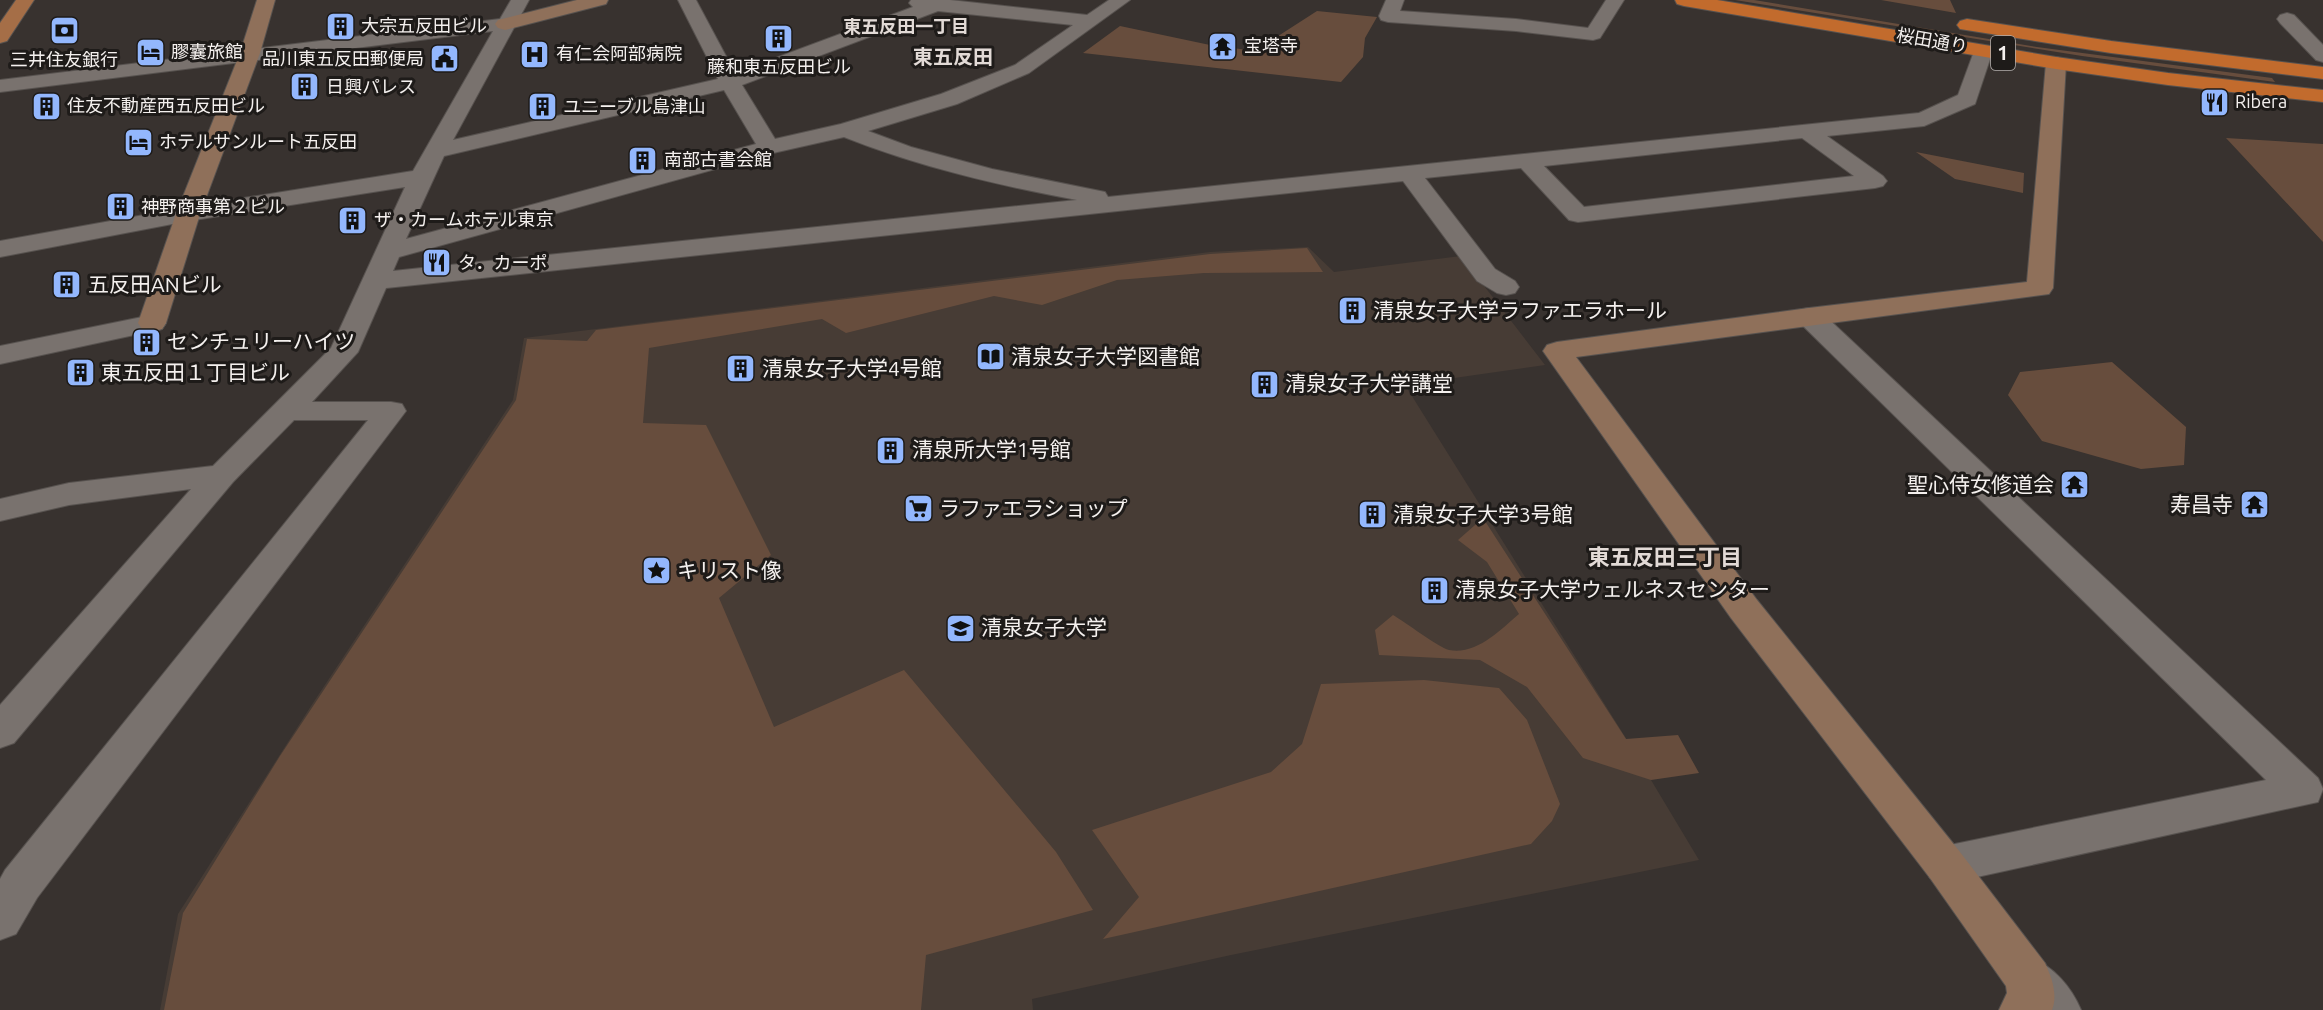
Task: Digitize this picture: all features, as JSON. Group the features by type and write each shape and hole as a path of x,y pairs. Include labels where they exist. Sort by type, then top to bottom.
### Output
{"highway":[{"name":"桜田通り","path":"1684,0 2056,63 2168,79 2323,96"},
{"name":"桜田通り","path":"1950,22 2111,47 2323,73"}],"main road":[{"path":"0,37 25,0"}],"street":[{"path":"0,356 152,322 188,214 250,53 266,0"},
{"path":"0,732 222,475 344,352 435,151 520,0"},
{"path":"0,86 250,53 505,24 599,0"},
{"path":"687,0 730,82 769,147"},
{"path":"890,0 939,2 1092,21"},
{"path":"383,267 769,147 846,130 949,99 1022,69 1121,0"},
{"path":"1395,0 1388,16 1593,34 1615,0"},
{"path":"435,151 730,82 939,2"},
{"path":"2287,19 2323,56"},
{"path":"383,267 1126,203 1924,119 1967,99 1983,50"},
{"path":"2036,1000 1945,866 1744,609 1557,351 1809,316 2040,288 2056,63"},
{"path":"846,130 903,152 989,176 1126,203"},
{"path":"1526,160 1578,215 1875,181 1805,130"},
{"path":"1408,173 1486,275 1506,287"},
{"path":"0,249 188,214 422,177"},
{"path":"1809,316 2303,790 1945,866"},
{"path":"0,920 21,885 391,411 286,411"},
{"path":"0,510 69,494 222,475"}],"shaded area":[{"path":"1735,0 1754,0 2037,47 2272,78 2275,82 2082,56"},
{"path":"1881,0 1950,0 1956,13"},
{"path":"1317,11 1377,17 1365,38 1363,57 1341,82 1083,53 1120,26 1210,45 1255,51"},
{"path":"2226,138 2323,144 2323,242"},
{"path":"1916,152 2024,173 2023,193 1955,179"},
{"name":"清泉女子大学","path":"1308,247 1334,272 1461,256 1545,365 1405,385 1624,735 1699,860 1231,955 1032,999 1033,1010 160,1010 178,914 311,706 513,400 524,338 1210,252"},
{"path":"1307,248 1323,272 1204,273 1117,280 1042,305 994,296 846,333 822,319 649,348 643,423 706,425 771,555 719,598 774,727 904,670 1056,852 1093,910 926,955 921,1010 164,1010 183,913 280,756 516,400 527,339 587,341 596,330 1210,254"},
{"path":"2112,362 2186,427 2184,465 2141,469 2042,441 2008,395 2020,372"},
{"path":"1483,518 1626,739 1678,735 1699,773 1651,780 1583,758 1527,687 1480,660 1379,655 1375,630 1393,615 1444,648 1459,651 1487,640 1519,614 1487,562 1458,540"},
{"path":"1424,680 1499,688 1527,720 1560,804 1552,821 1531,844 1103,939 1139,897 1092,830 1271,772 1302,744 1321,684"}],"place":[{"name":"大宗五反田ビル","path":"340,26"},
{"name":"三井住友銀行","path":"64,31"},
{"name":"藤和東五反田ビル","path":"779,38"},
{"name":"宝塔寺","path":"1223,46"},
{"name":"膠囊旅館","path":"150,52"},
{"name":"有仁会阿部病院","path":"535,54"},
{"name":"品川東五反田郵便局","path":"445,59"},
{"name":"日興パレス","path":"305,87"},
{"name":"Ribera","path":"2214,102"},
{"name":"住友不動産西五反田ビル","path":"46,106"},
{"name":"ユニーブル島津山","path":"542,107"},
{"name":"ホテルサンルート五反田","path":"138,142"},
{"name":"南部古書会館","path":"643,160"},
{"name":"神野商事第２ビル","path":"120,207"},
{"name":"ザ・カームホテル東京","path":"353,220"},
{"name":"タ．カーポ","path":"437,263"},
{"name":"五反田ANビル","path":"67,285"},
{"name":"清泉女子大学ラファエラホール","path":"1352,311"},
{"name":"センチュリーハイツ","path":"146,342"},
{"name":"清泉女子大学図書館","path":"990,357"},
{"name":"清泉女子大学4号館","path":"741,369"},
{"name":"東五反田１丁目ビル","path":"80,373"},
{"name":"清泉女子大学講堂","path":"1264,384"},
{"name":"清泉所大学1号館","path":"891,450"},
{"name":"聖心侍女修道会","path":"2075,485"},
{"name":"寿昌寺","path":"2254,505"},
{"name":"ラファエラショップ","path":"918,509"},
{"name":"清泉女子大学3号館","path":"1372,515"},
{"name":"キリスト像","path":"656,571"},
{"name":"清泉女子大学ウェルネスセンター","path":"1434,590"},
{"name":"清泉女子大学","path":"960,628"}],"district":[{"name":"東五反田一丁目","path":"906,27"},
{"name":"東五反田","path":"953,57"},
{"name":"東五反田三丁目","path":"1665,557"}]}
